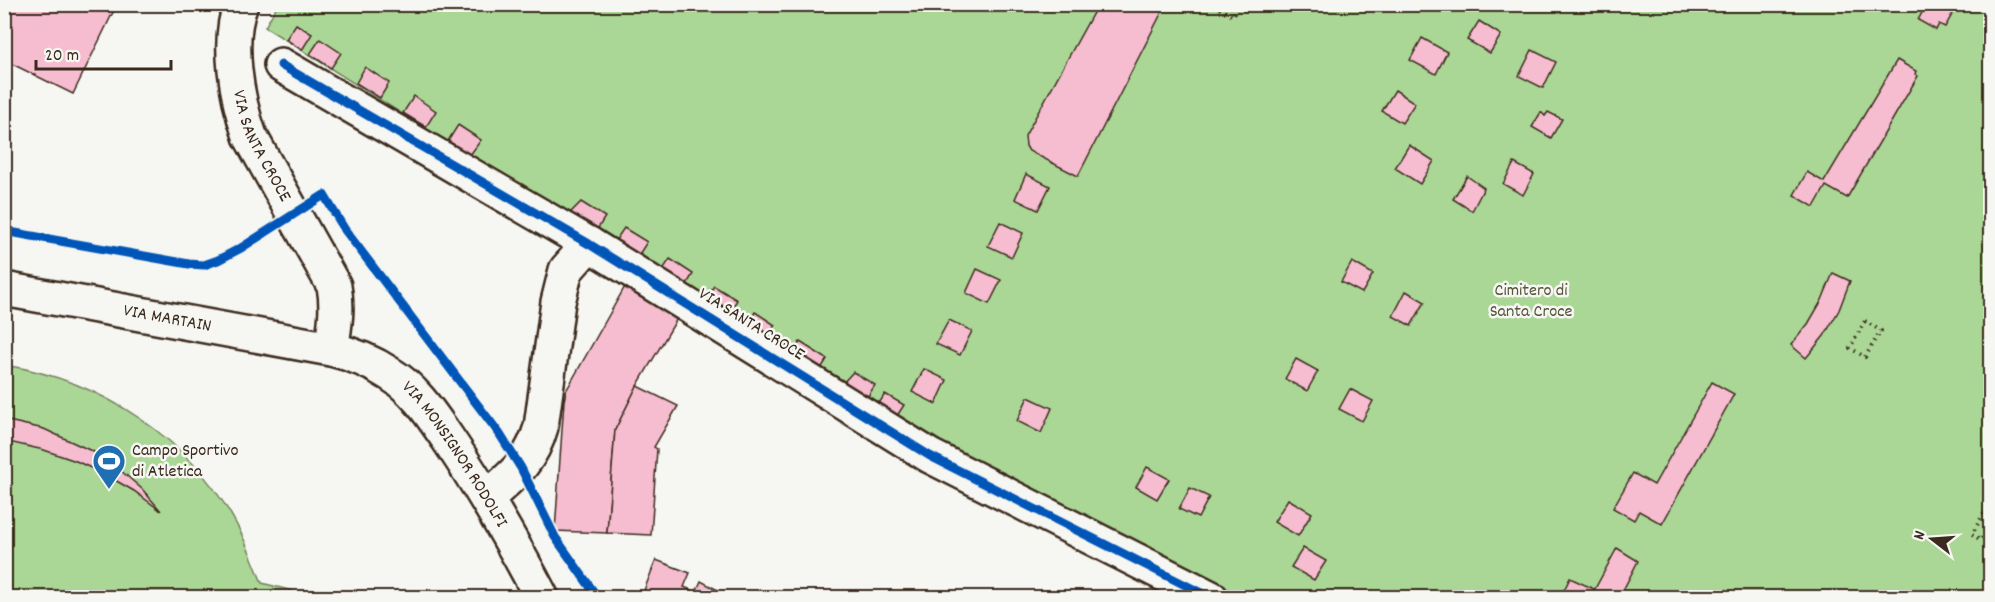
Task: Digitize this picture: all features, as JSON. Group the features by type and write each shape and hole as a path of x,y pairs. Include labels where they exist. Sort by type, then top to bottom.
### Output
{"street":[{"name":"VIA SANTA CROCE","path":"241,4 234,46 236,83 241,111 250,136 334,286 337,301 331,349"},
{"name":"VIA SANTA CROCE","path":"281,65 589,243 930,456 1211,597"},
{"path":"487,498 521,468 537,443 558,302 566,270 589,243"},
{"name":"VIA MARTAIN","path":"4,289 331,349"},
{"name":"VIA MONSIGNOR RODOLFI","path":"331,349 369,362 392,374 426,408 487,498 542,597"}],"path":[{"path":"1220,4 1218,8 1233,16 1239,4"},
{"path":"1865,321 1881,331 1865,357 1850,348 1865,321"},
{"path":"1990,503 1972,534 1982,540 1990,524"}],"green space":[{"name":"Cimitero di Santa Croce","path":"278,4 1990,5 1990,597 1232,597 1087,523 938,453 265,27"},
{"name":"Campo Sportivo di Atletica","path":"4,365 76,384 141,419 170,442 197,468 220,497 239,529 262,583 293,591 292,597 5,597"}],"building":[{"path":"4,4 117,4 73,94 4,60"},
{"path":"1098,4 1166,4 1078,176 1029,151 1025,136"},
{"path":"1927,4 1958,4 1945,27 1939,24 1936,30 1918,20"},
{"path":"1479,21 1501,35 1490,53 1467,40"},
{"path":"296,24 312,34 302,50 286,39"},
{"path":"1422,38 1447,52 1436,74 1410,60"},
{"path":"320,39 341,53 331,68 310,54"},
{"path":"1532,50 1556,62 1543,88 1519,76"},
{"path":"1897,60 1916,71 1915,74 1918,76 1847,198 1826,186 1814,207 1794,195 1807,172 1824,182"},
{"path":"365,67 389,83 380,98 356,83"},
{"path":"1395,90 1415,103 1402,123 1382,111"},
{"path":"414,96 436,111 426,127 403,113"},
{"path":"1541,112 1545,116 1548,112 1562,119 1551,138 1532,127"},
{"path":"458,125 481,140 470,155 448,141"},
{"path":"1409,145 1434,161 1420,184 1395,168"},
{"path":"1514,163 1534,174 1523,195 1503,184"},
{"path":"1026,174 1050,186 1038,210 1015,199"},
{"path":"1467,176 1484,188 1472,211 1453,199"},
{"path":"581,202 605,217 595,233 567,216"},
{"path":"1000,222 1023,233 1012,257 988,246"},
{"path":"624,228 647,242 636,259 613,244"},
{"path":"670,259 693,274 684,289 660,274"},
{"path":"1352,262 1373,274 1362,293 1341,282"},
{"path":"977,269 1001,280 989,304 966,293"},
{"path":"1833,273 1850,281 1839,310 1824,336 1806,358 1791,345 1808,324 1822,300"},
{"path":"627,283 681,312 637,386 615,430 607,533 555,531 566,391"},
{"path":"714,286 737,300 727,316 704,301"},
{"path":"1406,291 1425,302 1411,326 1393,316"},
{"path":"755,312 775,325 765,340 746,327"},
{"path":"949,320 972,331 960,355 936,344"},
{"path":"800,342 827,359 819,372 791,356"},
{"path":"1296,359 1318,371 1307,391 1285,379"},
{"path":"924,369 947,380 936,404 912,392"},
{"path":"853,372 875,385 865,401 840,386"},
{"path":"1712,382 1734,394 1662,524 1639,511 1634,520 1613,508 1633,473 1654,485"},
{"path":"637,386 678,406 654,447 657,449 651,535 607,533 615,430"},
{"path":"1350,389 1373,401 1362,421 1339,409"},
{"path":"885,394 904,405 895,419 876,408"},
{"path":"1028,397 1052,408 1041,433 1017,421"},
{"path":"4,420 44,429 96,453 142,489 161,511 134,491 76,461 44,450 4,441"},
{"path":"1147,467 1169,479 1157,499 1136,487"},
{"path":"1190,488 1209,497 1198,518 1179,509"},
{"path":"1288,499 1312,513 1298,536 1274,522"},
{"path":"1303,548 1326,561 1314,580 1291,567"},
{"path":"1617,548 1638,561 1619,598 1590,598"},
{"path":"656,560 690,573 684,587 696,592 701,581 733,598 656,598 643,593"},
{"path":"1570,578 1594,589 1589,598 1560,598"}],"cycle path":[{"path":"281,65 589,244 930,456 1211,598"},
{"path":"4,231 204,265 241,248 324,195 345,230 499,433 521,468 555,537 598,598"}],"place":[{"name":"Campo Sportivo di Atletica","path":"109,490"}]}
